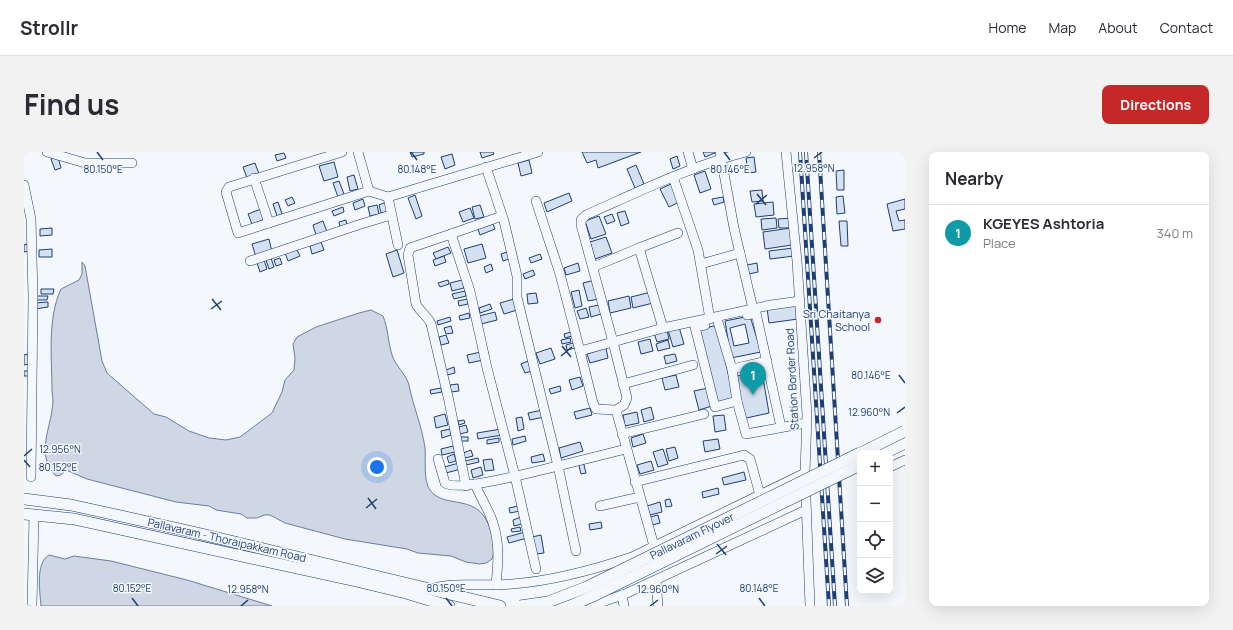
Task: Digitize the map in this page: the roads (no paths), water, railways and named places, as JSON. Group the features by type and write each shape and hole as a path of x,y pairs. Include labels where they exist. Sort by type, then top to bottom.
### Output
{"main road":[{"name":"Pallavaram Flyover","path":"866,450 905,431"},
{"path":"891,450 905,443"},
{"name":"Pallavaram Flyover","path":"520,606 548,602 587,587 857,454"},
{"name":"Pallavaram Flyover","path":"570,606 857,466"},
{"name":"Pallavaram - Thoraipakkam Road","path":"24,499 71,505 170,527 429,599"},
{"name":"Pallavaram - Thoraipakkam Road","path":"29,514 74,519 356,581 429,599"},
{"path":"429,599 495,605"},
{"path":"429,599 449,606"}],"street":[{"path":"47,152 62,154 85,163 132,163"},
{"path":"342,152 254,178 229,187 226,192 238,233 369,191 388,197 486,167 509,156 538,152"},
{"path":"358,152 369,191"},
{"path":"688,152 693,169"},
{"path":"536,201 560,274 596,409 616,410 624,405 626,398 613,342 581,226 581,220 586,216 693,169 721,155 746,152"},
{"name":"Station Border Road","path":"786,152 798,261 806,423 805,473 810,606"},
{"path":"721,155 724,178 753,309"},
{"path":"486,167 502,216 517,276 517,297 558,466 576,551"},
{"path":"673,177 687,214 701,264 714,320 732,369 737,401 746,434 781,426 806,423"},
{"path":"254,178 269,223"},
{"path":"24,185 31,219 33,296 28,350 31,477"},
{"path":"388,197 398,245"},
{"path":"250,261 392,215"},
{"path":"496,585 499,556 498,541 493,522 470,485 431,324 427,315 419,311 416,304 408,254 410,248 502,216"},
{"path":"593,267 678,233"},
{"path":"451,234 470,291 487,368 515,476 536,569"},
{"path":"639,248 663,328"},
{"path":"701,264 740,253"},
{"path":"737,401 715,408 695,327 753,309 800,301"},
{"path":"580,351 663,328 756,313 781,426"},
{"path":"732,369 767,361"},
{"path":"623,384 692,365"},
{"path":"616,410 654,546"},
{"path":"622,434 704,414"},
{"path":"868,450 865,445 905,425"},
{"path":"438,458 445,483 453,486 470,485 515,476 626,449"},
{"path":"635,482 744,455 750,459 760,495"},
{"path":"893,466 905,460"},
{"path":"429,599 443,585 496,585 550,580 632,557 805,473"},
{"path":"600,506 640,497"},
{"path":"591,606 622,595 656,580 806,510"},
{"path":"29,514 32,606"},
{"path":"656,580 658,606"},
{"path":"622,595 624,606"}],"railway":[{"path":"800,152 829,606"},
{"path":"806,152 835,606"},
{"path":"819,152 847,606"}],"place":[{"name":"Sri Chaitanya School","path":"878,320"},
{"name":"KGEYES Ashtoria","path":"753,395"}]}
